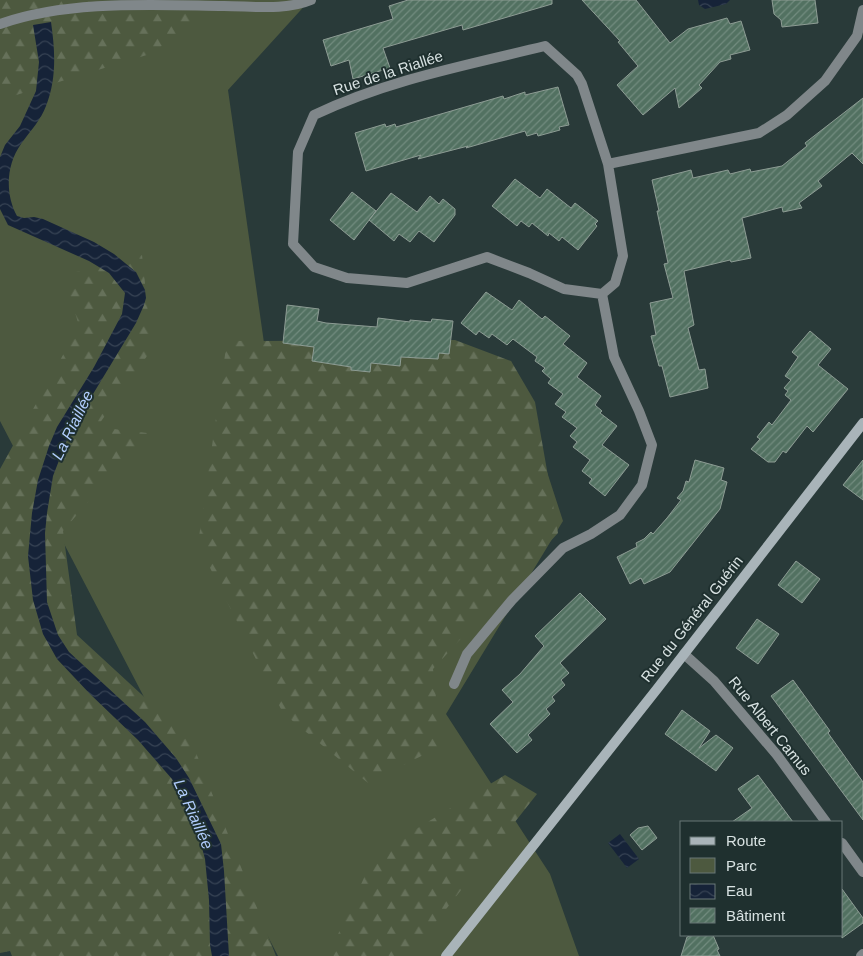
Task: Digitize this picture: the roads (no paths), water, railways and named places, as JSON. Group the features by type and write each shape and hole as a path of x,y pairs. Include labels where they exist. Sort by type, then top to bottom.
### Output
{"main road":[{"name":"Rue du Général Guérin","path":"446,956 863,423"}],"street":[{"path":"0,24 23,15 83,7 139,5 282,6 312,0"},
{"path":"608,164 759,133 787,116 825,81 857,36 863,10"},
{"name":"Rue de la Riallée","path":"545,46 577,75 582,84 608,164 623,256 615,282 602,294 564,290 529,273 487,257 407,283 347,278 314,267 293,244 298,152 314,115 346,100 434,72 545,46"},
{"path":"454,684 467,654 512,600 563,548 591,534 620,515 642,485 652,445 639,411 614,357 602,294"},
{"name":"Rue Albert Camus","path":"684,654 714,681 777,755 825,821"},
{"path":"843,844 863,872"}],"water":[{"path":"698,0 730,0 726,4 705,9 699,5"},
{"name":"La Riaillée","path":"51,22 54,54 50,95 44,111 21,144 12,161 9,189 13,207 17,216 43,219 94,242 114,254 136,272 145,290 146,298 136,323 70,432 53,476 45,533 47,602 58,635 69,652 145,722 176,758 189,778 221,844 229,956 212,956 205,859 198,833 172,779 138,740 57,659 43,634 33,600 28,556 32,513 38,480 57,427 94,367 122,314 125,293 109,273 89,261 8,225 0,209 0,157 5,145 20,126 36,91 39,62 33,25"},
{"path":"620,834 639,859 627,868 608,843"}]}
